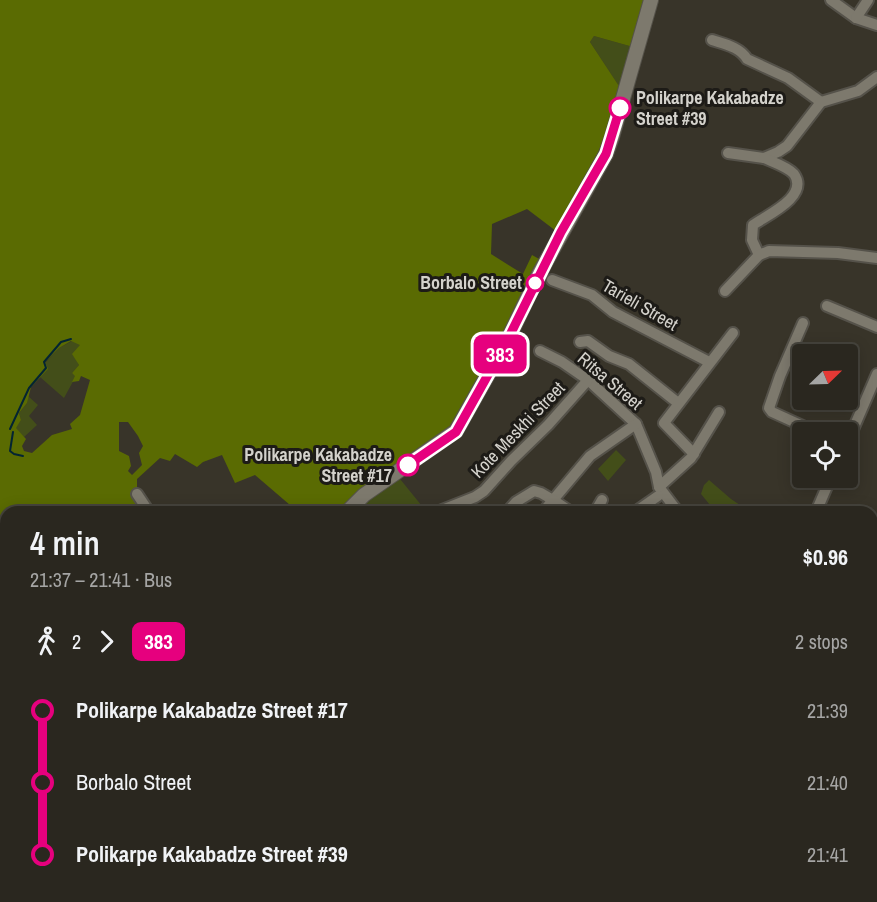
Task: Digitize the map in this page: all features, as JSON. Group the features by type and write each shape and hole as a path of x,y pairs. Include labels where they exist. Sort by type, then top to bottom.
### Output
{"street":[{"path":"353,506 364,495 456,432 508,339 561,232 606,154 651,0"},
{"path":"831,0 856,18 877,25"},
{"path":"856,18 868,0"},
{"path":"712,40 735,48 747,59 788,78 821,102"},
{"path":"764,158 787,146 821,102 858,91 877,77"},
{"path":"728,153 764,158 789,170 796,181 793,196 788,203 753,225 752,240 759,255"},
{"path":"725,291 759,255 769,250 838,253 877,258"},
{"name":"Tarieli Street","path":"552,280 592,295 614,312 709,362"},
{"path":"827,306 877,327"},
{"path":"794,422 772,412 769,408 803,323"},
{"path":"694,454 664,423 733,333"},
{"path":"580,342 588,341 609,356 629,364 678,403"},
{"name":"Ritsa Street","path":"540,351 562,362 588,380 636,424 656,472 659,491 673,506"},
{"path":"856,422 877,374"},
{"name":"Kote Meskhi Street","path":"452,506 484,491 588,380"},
{"path":"642,506 694,454 719,412"},
{"path":"548,506 590,456 636,424"},
{"path":"819,506 826,488"},
{"path":"512,506 534,491 562,506"},
{"path":"137,494 145,506"},
{"path":"599,506 602,500"}],"green space":[{"path":"0,0 645,0 633,47 594,36 590,42 619,86 605,136 597,155 556,231 527,209 492,224 491,254 523,274 532,255 541,260 454,435 360,506 291,506 255,475 235,483 222,455 203,462 197,467 175,454 170,461 160,458 137,479 137,494 143,506 0,506","holes":["71,341 80,345 72,354 79,365 72,373 75,376 72,382 79,381 81,376 90,380 80,415 70,424 72,429 52,435 32,453 24,451 22,446 26,439 16,428 21,420 19,413 27,403 31,387 48,369 45,362 59,348","119,422 128,422 143,446 139,453 142,465 132,475 128,471 131,466 129,456 119,451"]},
{"path":"594,36 633,47 619,86 590,42"},
{"path":"72,341 81,344 75,357 79,365 72,373 76,376 64,398 40,377 47,369 45,363 59,348"},
{"path":"28,396 38,405 29,416 37,425 24,437 15,428 21,420 19,413 27,403"},
{"path":"616,450 626,460 608,481 598,469"},
{"path":"396,474 422,506 361,506"},
{"path":"709,480 742,506 710,506 701,494 704,485"}],"waterway":[{"path":"10,429 29,388 46,368 44,362 61,342 71,339"},
{"path":"13,432 10,451 23,456"}],"bus line":[{"name":"383","path":"408,465 456,432 508,339 574,207 606,154 620,108"}],"place":[{"name":"Polikarpe Kakabadze Street #39","path":"620,108"},
{"name":"Borbalo Street","path":"535,283"},
{"name":"Polikarpe Kakabadze Street #17","path":"408,465"}]}
